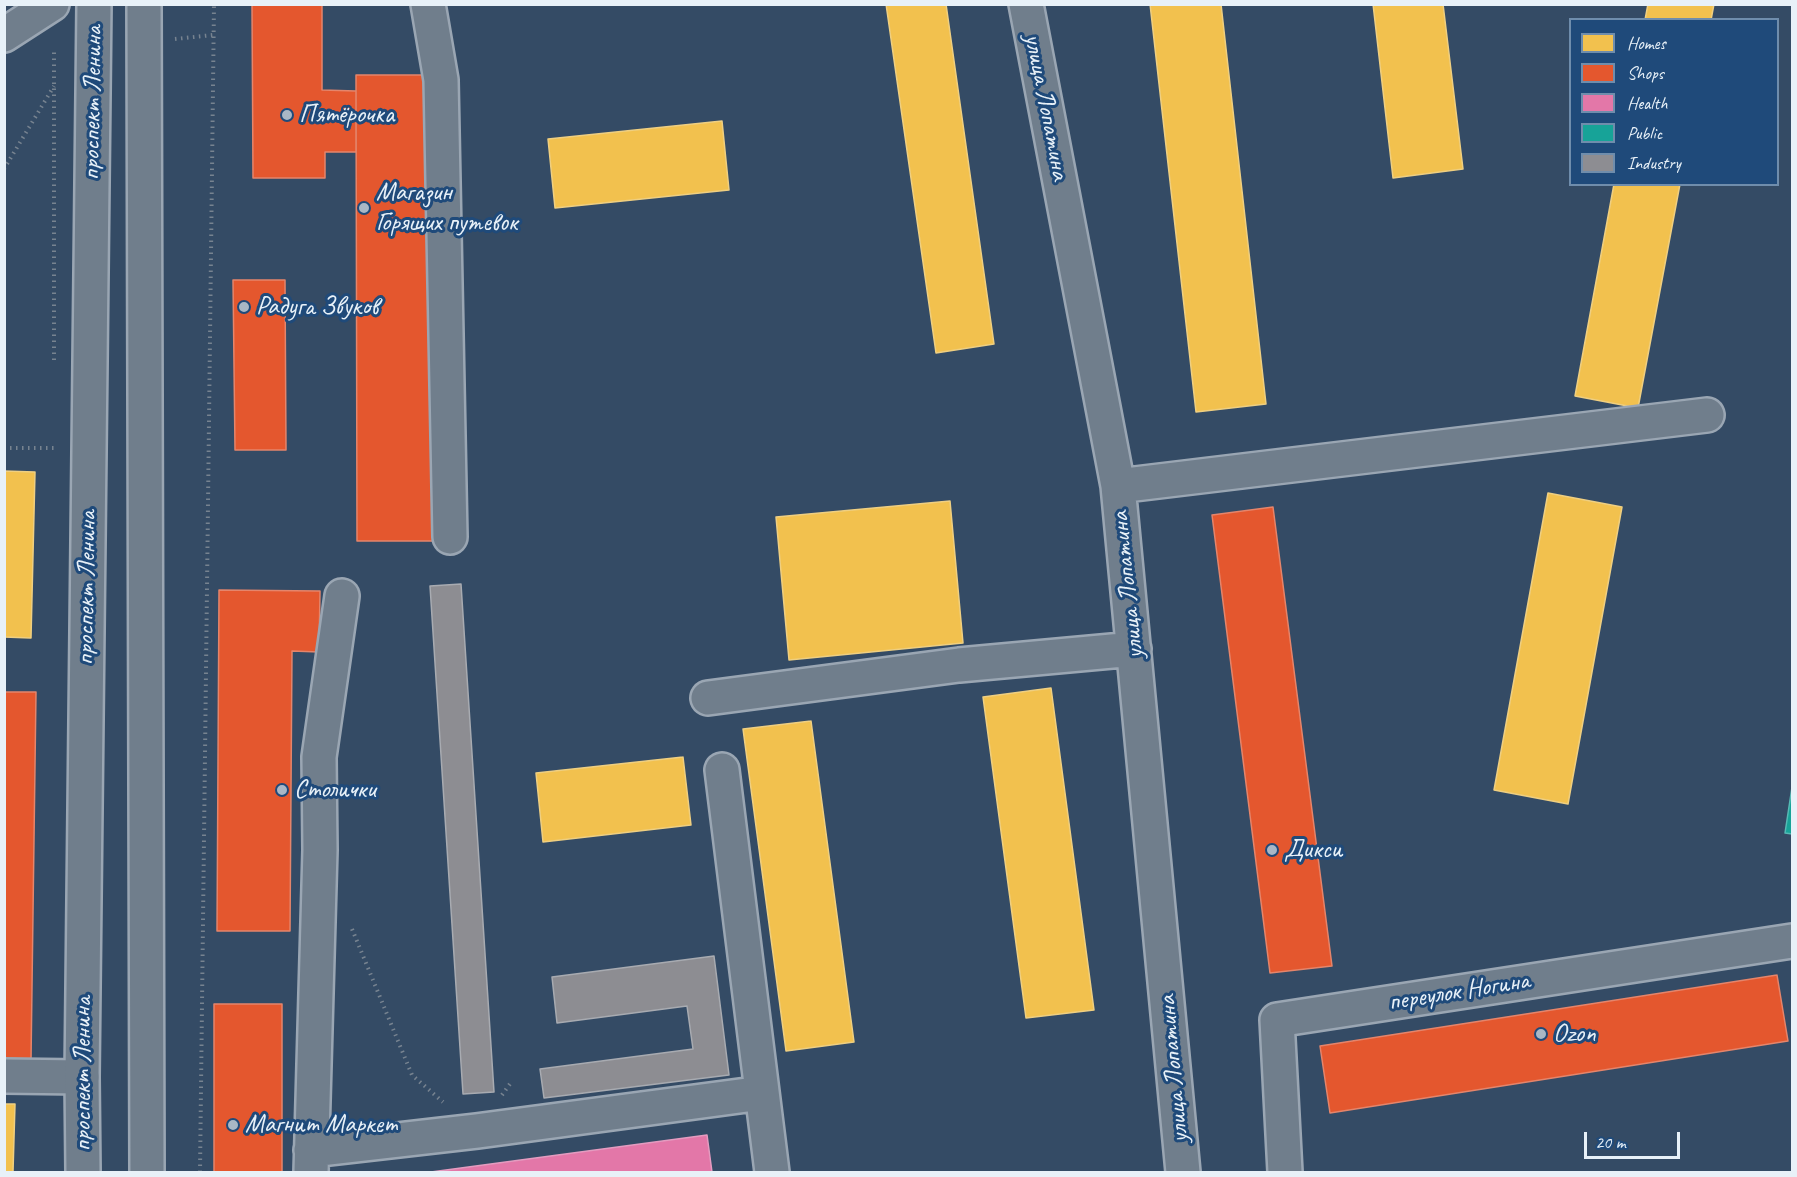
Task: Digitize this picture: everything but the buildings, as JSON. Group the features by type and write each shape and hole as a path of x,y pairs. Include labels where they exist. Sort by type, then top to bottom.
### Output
{"main road":[{"path":"4,35 52,4"},
{"name":"проспект Ленина","path":"83,1173 82,1077 94,4"},
{"name":"проспект Ленина","path":"144,4 147,1173"},
{"path":"428,4 441,80 450,537"},
{"name":"улица Лопатина","path":"1026,4 1118,486 1183,1173"},
{"path":"1118,486 1707,415"},
{"path":"342,596 319,757 320,850 311,1161 477,1131 762,1093"},
{"path":"708,698 959,664 1134,649"},
{"path":"722,770 772,1173"},
{"name":"переулок Ногина","path":"1285,1173 1277,1020 1792,941"},
{"path":"4,1076 82,1077"}],"path":[{"path":"200,1173 214,4"},
{"path":"54,52 54,366"},
{"path":"4,169 54,85"},
{"path":"4,448 54,448 54,436"},
{"path":"350,925 411,1075 477,1131"}],"place":[{"name":"Пятёрочка","path":"287,115"},
{"name":"Магазин Горящих путевок","path":"364,208"},
{"name":"Радуга Звуков","path":"244,307"},
{"name":"Столички","path":"282,790"},
{"name":"Дикси","path":"1272,850"},
{"name":"Ozon","path":"1541,1034"},
{"name":"Магнит Маркет","path":"233,1125"}]}
